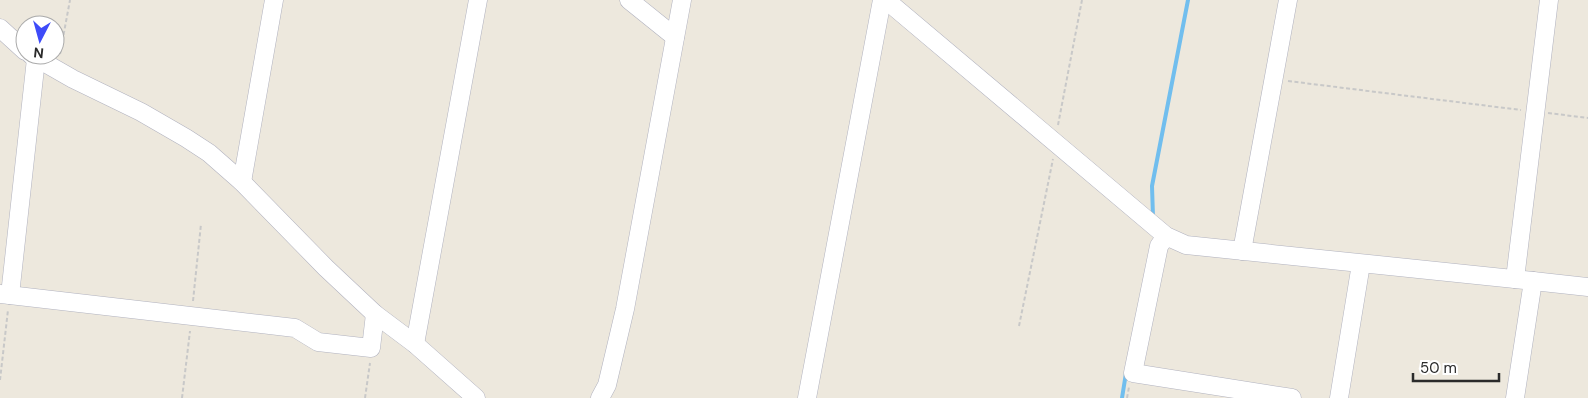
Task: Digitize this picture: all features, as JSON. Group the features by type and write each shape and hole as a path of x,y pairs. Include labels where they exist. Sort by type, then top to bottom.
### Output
{"street":[{"path":"242,182 274,0"},
{"path":"415,344 478,0"},
{"path":"629,0 675,37"},
{"path":"600,398 608,385 625,309 682,0"},
{"path":"807,398 882,0"},
{"path":"886,0 1054,141 1066,154 1166,236 1186,245 1588,286"},
{"path":"1242,251 1288,0"},
{"path":"1515,279 1549,0"},
{"path":"0,28 15,41"},
{"path":"30,65 5,294 295,328 318,342 371,348 375,314"},
{"path":"47,65 141,112 186,138 209,154 242,182 326,268 375,314 415,344 476,398"},
{"path":"1166,236 1159,246 1133,373 1292,398"},
{"path":"1339,398 1361,264"},
{"path":"1515,398 1533,281"}],"path":[{"path":"57,71 70,0"},
{"path":"1019,326 1055,148 1054,141 1059,124 1082,0"},
{"path":"1273,79 1588,118"},
{"path":"0,380 5,294"},
{"path":"365,398 371,348"}],"waterway":[{"path":"1153,217 1152,186 1188,0"},
{"path":"1122,398 1126,373"}]}
